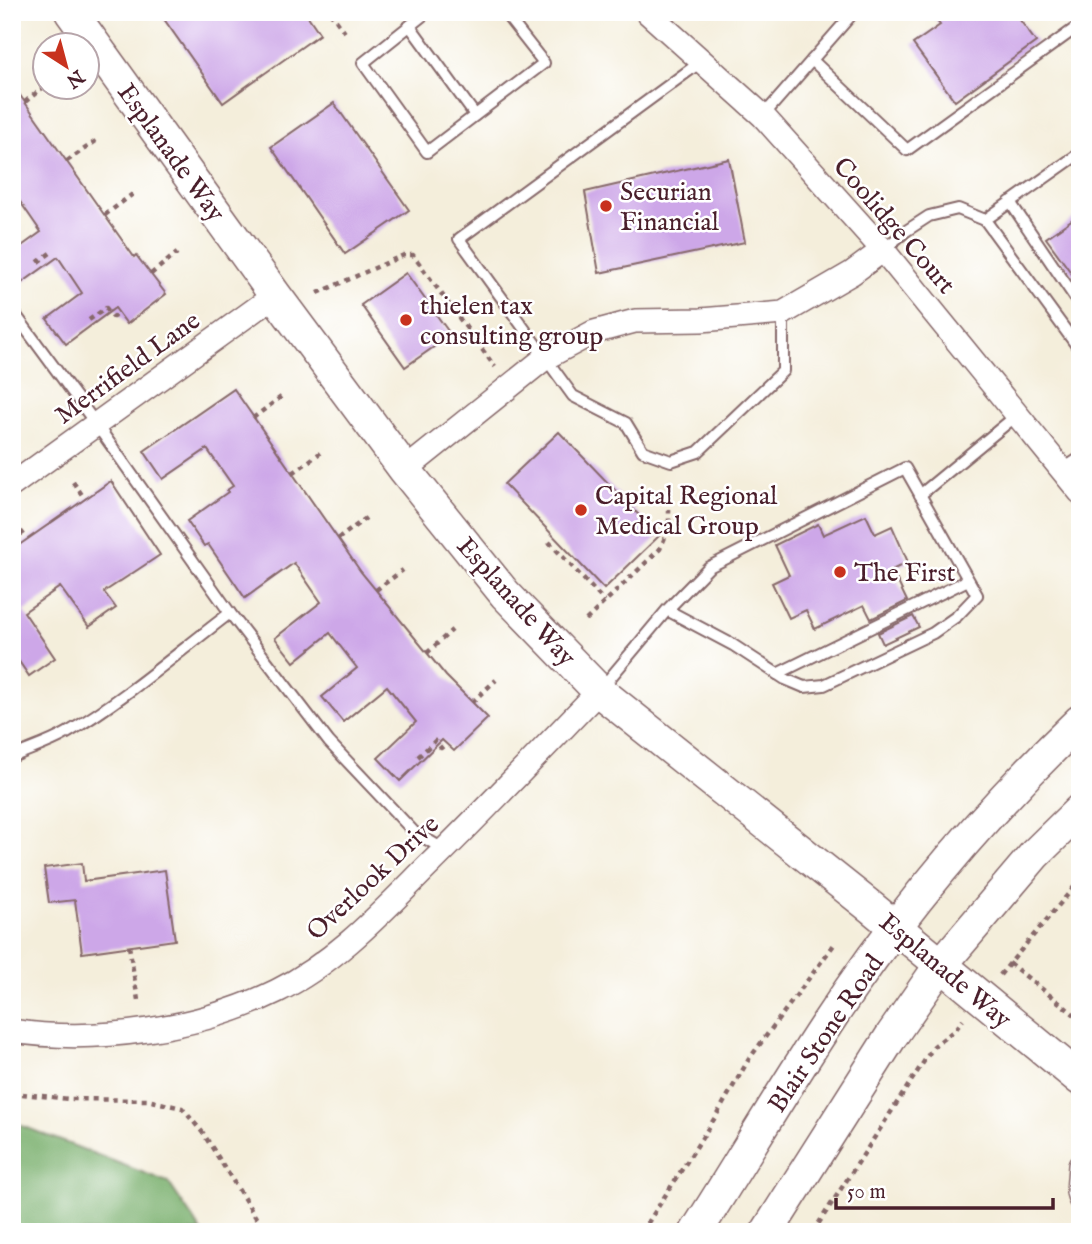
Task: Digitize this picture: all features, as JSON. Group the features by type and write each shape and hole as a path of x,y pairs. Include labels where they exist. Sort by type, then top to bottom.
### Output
{"street":[{"name":"Esplanade Way","path":"71,12 405,470 505,594 599,691 1080,1079"},
{"name":"Coolidge Court","path":"647,12 763,116 883,250 1017,415 1071,464 1080,492"},
{"path":"405,470 545,358 594,332 635,321 701,320 783,313 852,273 883,250"},
{"name":"Merrifield Lane","path":"12,485 275,295"},
{"name":"Overlook Drive","path":"12,1031 41,1035 107,1036 214,1015 276,991 316,967 366,928 599,691"},
{"name":"Blair Stone Road","path":"696,1232 827,1024 896,928 973,832 1048,751 1080,721"},
{"path":"768,1232 892,1035 940,966 1035,855 1080,810"},
{"path":"1080,1166 1080,1199"}],"lane":[{"path":"427,12 362,62 428,152 544,63 504,12"},
{"path":"763,116 854,12"},
{"path":"812,60 906,150 1080,25"},
{"path":"410,26 475,115"},
{"path":"702,61 459,239 573,396 626,423 643,451 671,461 698,452 783,371 783,313"},
{"path":"985,220 1080,153"},
{"path":"1010,202 1080,305"},
{"path":"883,250 929,216 958,209 985,220 1080,350"},
{"path":"12,310 229,613 329,742 414,832 445,850"},
{"path":"920,495 1017,415"},
{"path":"599,691 667,610 709,567 905,468 977,595 957,616 933,633 824,685 804,687 776,674 733,645 667,610"},
{"path":"776,674 968,580"},
{"path":"12,757 65,735 84,723 229,613"}],"path":[{"path":"330,12 346,34"},
{"path":"24,102 32,96"},
{"path":"66,160 96,141"},
{"path":"105,215 134,193"},
{"path":"38,262 53,251"},
{"path":"151,274 177,253"},
{"path":"318,293 404,256 412,256 497,368"},
{"path":"89,320 106,308 113,317 119,314"},
{"path":"450,342 468,329"},
{"path":"253,418 281,397"},
{"path":"12,435 17,442"},
{"path":"293,473 320,453"},
{"path":"73,482 85,499"},
{"path":"586,620 660,549 669,528 669,509"},
{"path":"338,539 366,518"},
{"path":"15,523 27,539"},
{"path":"549,542 604,602"},
{"path":"376,590 403,570"},
{"path":"427,653 452,630"},
{"path":"472,702 496,680"},
{"path":"418,757 435,741 441,748 446,744"},
{"path":"813,1232 934,1046 956,1029 1080,880"},
{"path":"642,1232 749,1059 835,943"},
{"path":"129,946 138,1000"},
{"path":"1009,963 1080,1019"},
{"path":"12,1093 70,1099 147,1100 182,1108 203,1133 265,1232"}],"green space":[{"path":"12,1122 168,1182 202,1232 12,1232"}],"building":[{"path":"159,12 305,12 320,34 223,103"},
{"path":"930,12 1014,12 1036,42 955,101 913,44 940,25"},
{"path":"12,84 134,257 136,255 166,294 127,324 115,308 66,344 47,319 82,293 58,257 12,290 12,253 41,232 12,190"},
{"path":"334,103 409,210 345,254 271,147"},
{"path":"729,159 745,242 599,273 585,192"},
{"path":"1080,214 1080,285 1046,238"},
{"name":"thielen tax consulting group","path":"406,273 451,335 405,367 361,305"},
{"path":"234,389 361,572 446,676 488,718 454,751 442,740 400,781 378,758 416,722 387,686 343,722 322,697 357,668 330,633 294,662 275,638 321,602 294,563 245,598 208,544 204,546 187,521 233,486 207,449 163,479 144,451"},
{"name":"Capital Regional Medical Group","path":"559,432 659,536 604,589 504,484"},
{"path":"111,481 160,555 104,592 116,608 89,627 60,587 24,612 55,658 29,676 12,651 12,550"},
{"name":"The First","path":"866,515 875,534 892,526 908,562 892,570 907,601 871,619 864,605 815,629 806,610 789,618 772,583 789,575 775,545 818,524 823,535"},
{"path":"913,616 919,627 883,644 878,633"},
{"path":"82,863 84,881 165,870 175,940 82,953 75,900 49,903 44,868"}],"place":[{"name":"Securian Financial","path":"606,206"},
{"name":"thielen tax consulting group","path":"406,320"},
{"name":"Capital Regional Medical Group","path":"581,510"},
{"name":"The First","path":"840,572"}]}
